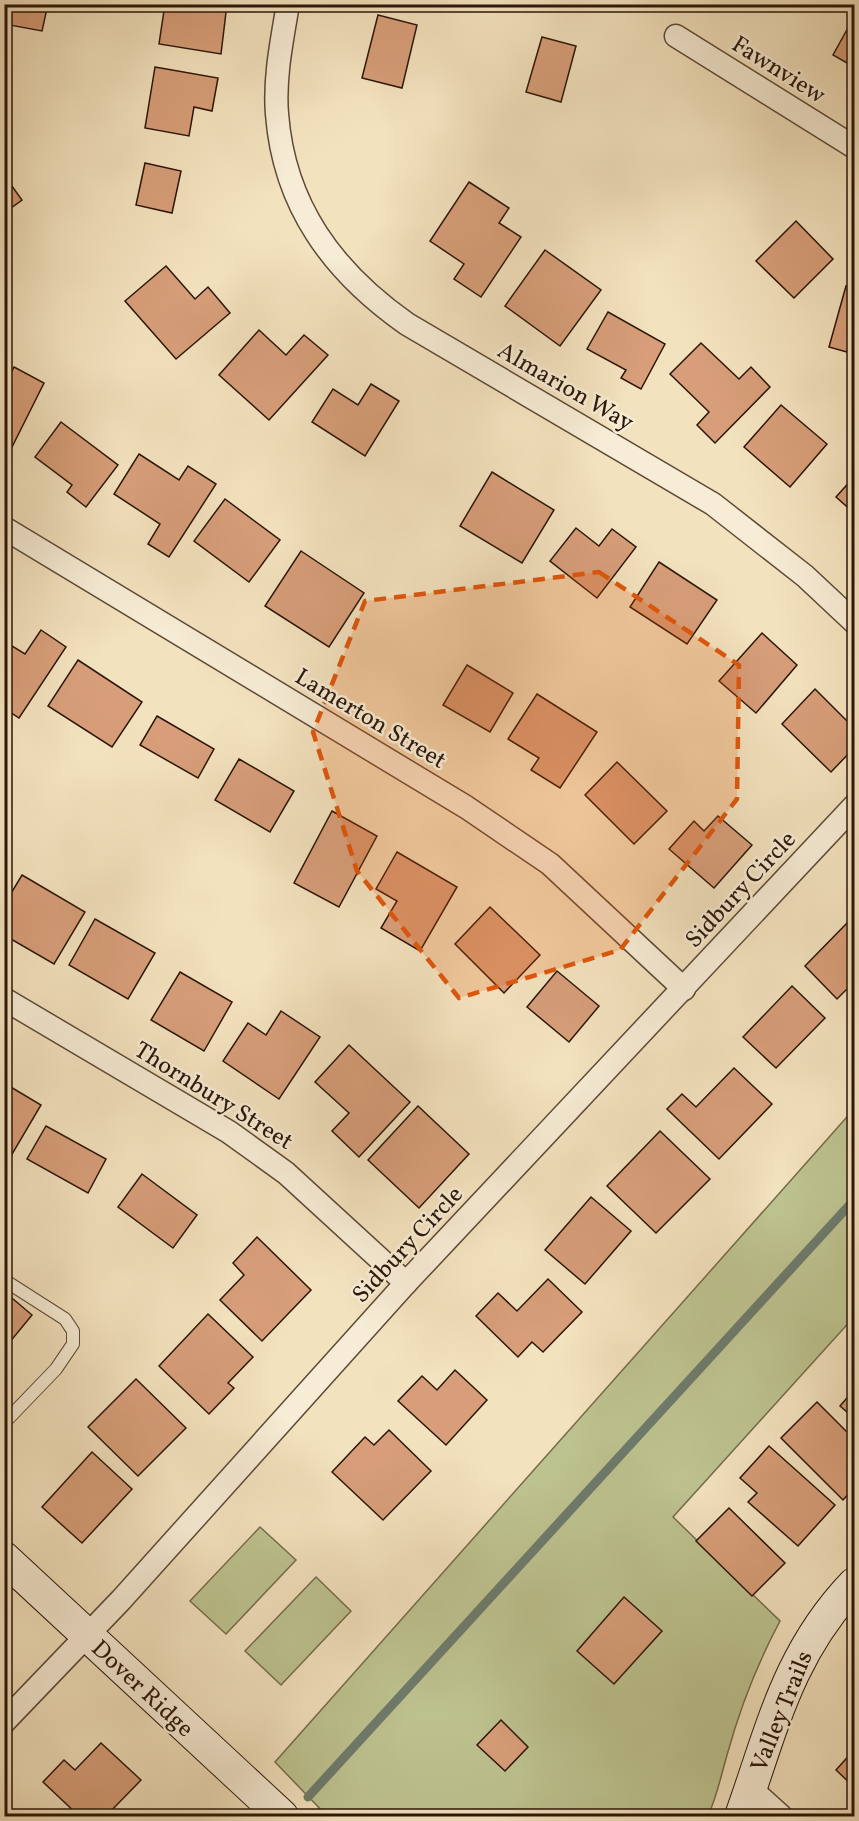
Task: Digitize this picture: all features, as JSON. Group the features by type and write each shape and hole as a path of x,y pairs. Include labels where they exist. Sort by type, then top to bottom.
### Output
{"street":[{"name":"Almarion Way","path":"288,4 279,58 277,113 286,168 307,219 337,265 377,303 407,324 713,504 805,576 855,622"},
{"name":"Fawnview","path":"676,36 855,147"},
{"name":"Lamerton Street","path":"4,528 466,807 550,864 684,988"},
{"name":"Sidbury Circle","path":"4,1722 87,1636 406,1283 855,806"},
{"name":"Thornbury Street","path":"4,999 229,1132 286,1173 406,1283"},
{"name":"Dover Ridge","path":"4,1558 282,1816"},
{"name":"Valley Trails","path":"746,1803 791,1675 826,1616 853,1590"},
{"path":"746,1803 781,1816"}],"lane":[{"path":"4,1280 65,1319 73,1331 73,1344 56,1370 4,1423"}],"highlighted area":[{"path":"599,572 739,665 737,799 620,950 459,998 357,871 313,732 365,601"}],"green space":[{"path":"854,1109 854,1317 673,1517 780,1621 743,1703 708,1816 327,1816 275,1762"},
{"path":"260,1527 296,1560 226,1634 190,1601"},
{"path":"316,1577 351,1611 281,1685 245,1651"}],"building":[{"path":"4,4 48,4 42,31 4,24"},
{"path":"165,4 227,4 221,54 159,44"},
{"path":"378,15 417,25 402,88 362,78"},
{"path":"854,17 854,67 833,55"},
{"path":"542,37 576,46 561,102 526,92"},
{"path":"155,67 218,78 212,111 194,107 189,136 145,128"},
{"path":"145,163 181,171 172,213 136,205"},
{"path":"4,175 22,200 4,213"},
{"path":"469,182 509,208 499,223 521,237 481,297 454,279 464,264 430,241"},
{"path":"796,221 833,259 794,298 756,261"},
{"path":"545,250 601,290 560,346 505,306"},
{"path":"166,266 195,299 208,287 230,313 176,359 125,301"},
{"path":"846,286 854,288 854,354 829,347"},
{"path":"608,312 665,344 641,389 621,378 626,370 587,349"},
{"path":"259,330 286,355 304,335 328,355 269,420 219,375"},
{"path":"701,343 739,379 751,367 770,387 715,443 697,425 709,412 670,374"},
{"path":"14,367 44,383 9,453 4,451 4,386"},
{"path":"371,384 399,401 365,456 312,422 333,389 358,405"},
{"path":"781,405 827,444 790,487 744,447"},
{"path":"61,422 118,465 86,507 67,492 72,485 35,457"},
{"path":"139,454 179,480 188,466 216,484 169,557 148,544 160,524 114,494"},
{"path":"492,472 554,510 522,563 460,526"},
{"path":"854,477 854,513 836,497"},
{"path":"225,499 280,540 249,582 194,541"},
{"path":"576,528 599,546 612,529 636,547 597,598 550,561"},
{"path":"301,551 364,593 329,647 265,606"},
{"path":"659,562 717,600 687,644 630,607"},
{"path":"41,630 66,647 19,718 4,708 4,641 25,654"},
{"path":"762,633 797,665 756,713 719,681"},
{"path":"78,660 142,702 112,747 48,706"},
{"path":"467,665 513,693 490,732 443,705"},
{"path":"815,689 854,728 854,748 831,772 782,724"},
{"path":"537,694 597,732 560,788 531,770 539,758 508,739"},
{"path":"157,716 214,749 198,778 140,745"},
{"path":"239,759 294,791 270,832 215,800"},
{"path":"617,762 667,811 634,844 585,795"},
{"path":"332,811 377,836 339,907 294,883"},
{"path":"718,816 752,845 714,888 669,849 694,821 704,831"},
{"path":"397,852 457,887 420,951 381,928 397,901 376,889"},
{"path":"22,875 85,912 54,964 4,935 4,905"},
{"path":"490,907 540,955 504,993 455,944"},
{"path":"852,918 854,921 854,982 837,999 805,966"},
{"path":"95,919 155,953 128,999 69,965"},
{"path":"557,971 599,1006 569,1042 527,1007"},
{"path":"180,972 232,1002 204,1051 151,1020"},
{"path":"792,986 825,1018 776,1068 743,1037"},
{"path":"281,1011 320,1037 279,1099 223,1061 248,1023 266,1035"},
{"path":"349,1045 410,1102 359,1157 332,1131 349,1113 315,1082"},
{"path":"734,1068 772,1104 719,1159 667,1109 682,1094 696,1107"},
{"path":"4,1083 41,1105 11,1156 4,1152"},
{"path":"418,1106 469,1154 419,1208 368,1160"},
{"path":"46,1126 106,1159 88,1193 27,1159"},
{"path":"660,1131 710,1179 656,1233 607,1186"},
{"path":"142,1174 197,1215 173,1248 118,1207"},
{"path":"591,1197 631,1231 585,1284 545,1250"},
{"path":"257,1237 311,1290 262,1341 220,1300 244,1275 233,1263"},
{"path":"548,1279 582,1312 543,1352 532,1342 518,1357 476,1316 498,1293 517,1311"},
{"path":"6,1293 32,1315 9,1343 4,1339"},
{"path":"208,1314 253,1357 228,1383 234,1388 209,1414 159,1366"},
{"path":"455,1370 487,1400 446,1445 398,1401 422,1376 437,1390"},
{"path":"136,1379 186,1428 138,1476 88,1427"},
{"path":"854,1390 854,1418 840,1406"},
{"path":"817,1402 854,1439 854,1488 843,1500 781,1438"},
{"path":"389,1430 431,1471 383,1520 332,1472 365,1437 374,1445"},
{"path":"769,1446 835,1505 798,1546 748,1502 757,1493 740,1478"},
{"path":"92,1452 132,1489 82,1543 42,1507"},
{"path":"729,1508 785,1563 752,1596 696,1541"},
{"path":"624,1597 662,1631 614,1684 577,1651"},
{"path":"501,1720 528,1747 505,1771 477,1745"},
{"path":"101,1743 141,1780 106,1816 99,1811 94,1816 79,1816 43,1782 64,1760 75,1770"},
{"path":"854,1750 854,1787 836,1770"}],"waterway":[{"path":"308,1797 854,1200"}]}
